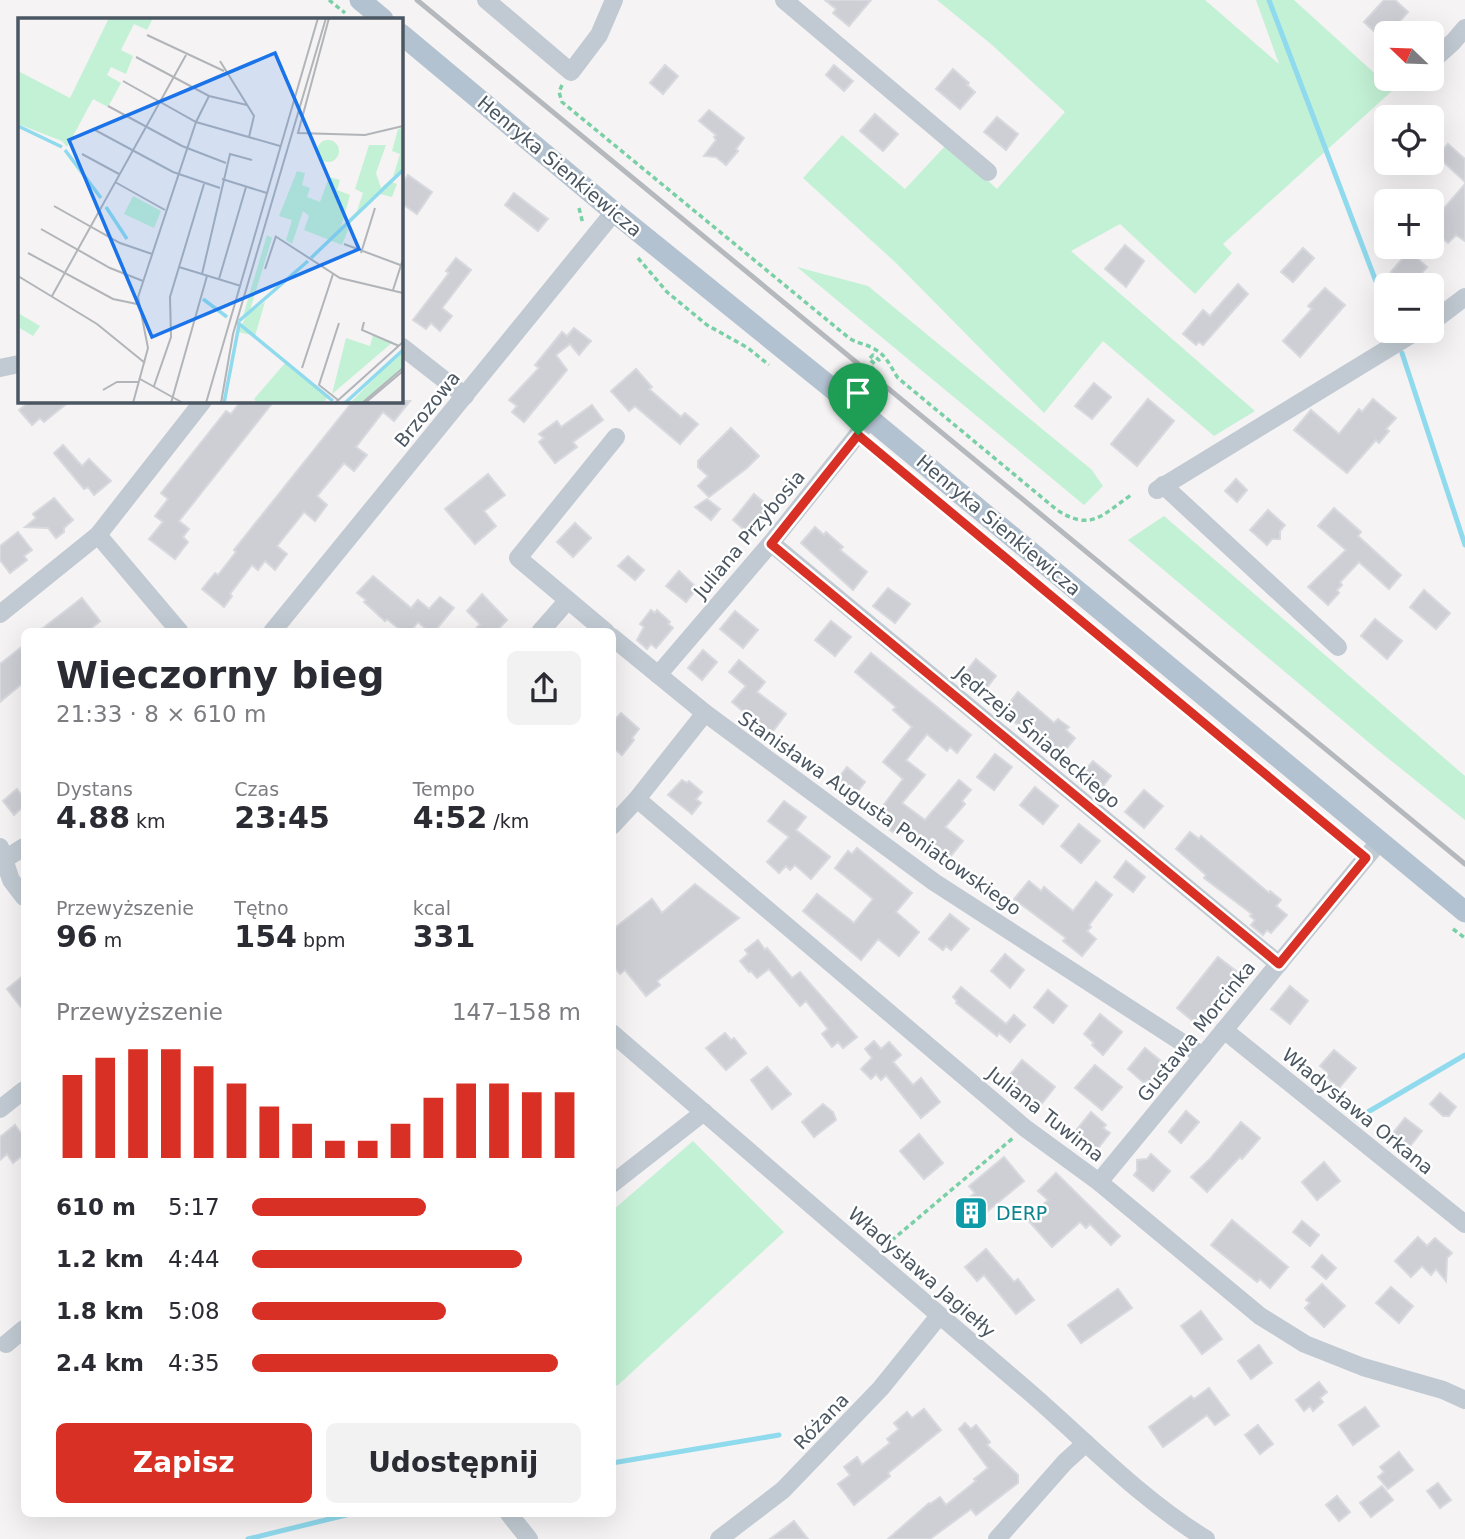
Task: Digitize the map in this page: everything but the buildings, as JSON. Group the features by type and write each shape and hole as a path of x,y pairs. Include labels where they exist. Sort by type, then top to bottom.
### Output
{"main road":[{"path":"360,0 382,18"},
{"name":"Henryka Sienkiewicza","path":"402,35 614,212 870,419 1373,850 1465,912"}],"street":[{"path":"486,0 570,72 599,35 614,0"},
{"path":"784,0 988,172"},
{"path":"1444,50 1465,28"},
{"name":"Brzozowa","path":"275,628 614,212"},
{"path":"1444,313 1465,297"},
{"path":"1338,647 1160,487 1397,343"},
{"path":"402,347 465,396"},
{"path":"0,368 18,364"},
{"path":"0,614 98,535 202,402"},
{"name":"Juliana Przybosia","path":"658,675 771,544 870,419"},
{"path":"601,628 518,558 616,437"},
{"path":"98,535 177,628"},
{"name":"Jędrzeja Śniadeckiego","path":"771,544 1279,964"},
{"path":"544,628 568,600"},
{"name":"Stanisława Augusta Poniatowskiego","path":"616,640 705,713 934,882 1203,1056"},
{"path":"616,822 705,713"},
{"name":"Juliana Tuwima","path":"637,799 1025,1128 1099,1182 1260,1316 1305,1344 1363,1367 1443,1390 1465,1400"},
{"path":"21,848 1,856 11,880 21,894"},
{"name":"Gustawa Morcinka","path":"1099,1182 1373,850"},
{"name":"Władysława Orkana","path":"1224,1030 1465,1224"},
{"name":"Władysława Jagiełły","path":"616,1036 873,1256 1118,1474 1174,1520 1206,1539"},
{"path":"0,1109 21,1092"},
{"path":"616,1182 704,1112"},
{"name":"Różana","path":"719,1539 783,1490 881,1388 939,1316"},
{"path":"6,1344 21,1332"},
{"path":"997,1539 1065,1462 1086,1443"},
{"path":"511,1517 529,1539"}],"path":[{"path":"329,0 351,18"},
{"path":"570,72 559,92 562,102 849,338 876,349 898,378 1068,517 1077,521 1097,518 1130,495"},
{"path":"631,249 667,292 708,325 748,348 769,365"},
{"path":"858,385 853,381 857,376 862,380 875,364 869,359 873,355 879,360 883,355"},
{"path":"1328,825 1373,850"},
{"path":"1445,922 1465,938"},
{"path":"873,1256 1025,1128"}],"green space":[{"path":"937,0 1205,0 1279,64 1256,0 1294,0 1374,73 1374,91 1392,91 1223,244 1232,253 1195,294 1120,224 1071,251 1255,411 1214,436 1103,341 1044,413 895,262 803,178 842,135 905,189 947,144 997,189 1065,112 991,44"},
{"path":"797,267 868,286 1092,470 1103,486 1084,505"},
{"path":"1164,516 1465,776 1465,820 1128,540"},
{"path":"693,1141 784,1232 617,1386 616,1385 616,1207"}],"waterway":[{"path":"1269,0 1374,276"},
{"path":"1402,353 1465,545"},
{"path":"1356,1119 1465,1055"},
{"path":"616,1462 779,1435"},
{"path":"248,1539 338,1517"}],"railway":[{"path":"417,0 1465,864"}],"place":[{"name":"DERP","path":"971,1213"}],"route":[{"path":"858,435 1366,858 1279,964 771,544 858,435"}]}
